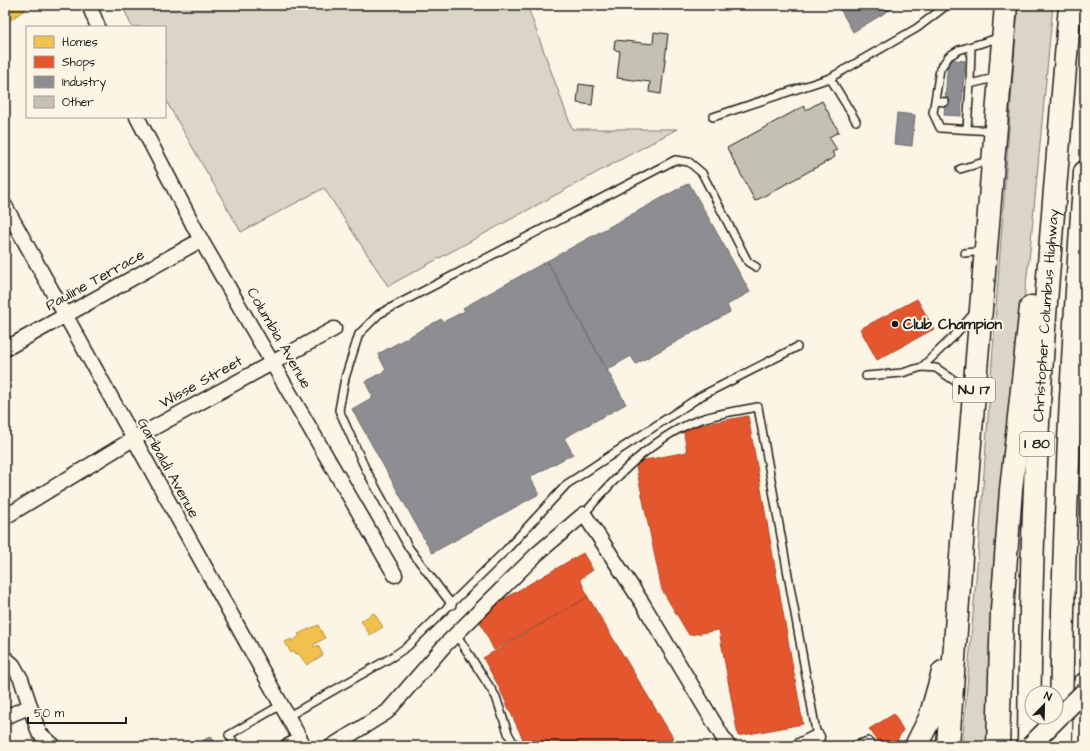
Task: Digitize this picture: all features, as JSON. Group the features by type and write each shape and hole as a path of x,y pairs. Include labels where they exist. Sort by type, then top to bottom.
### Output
{"highway":[{"name":"NJ 17","path":"948,746 963,528 981,304 976,252 993,159 1006,5"},
{"name":"Christopher Columbus Highway","path":"1029,746 1031,602 1036,453 1070,5"},
{"path":"998,746 1002,610 1011,490 1044,191 1059,144"},
{"name":"Christopher Columbus Highway","path":"1061,746 1062,592 1067,450 1085,172"},
{"path":"916,746 930,718 947,654 963,528"},
{"path":"1084,746 1085,684"}],"street":[{"path":"89,5 98,26"},
{"name":"Columbia Avenue","path":"138,118 202,240 395,575"},
{"name":"Garibaldi Avenue","path":"5,206 66,315 132,439 301,741"},
{"name":"Pauline Terrace","path":"5,349 202,240"},
{"name":"Wisse Street","path":"5,518 132,439 334,329"},
{"path":"332,746 387,712 456,634 538,553 584,514 642,604 728,746"},
{"path":"5,658 13,665 21,679 39,734 54,746"},
{"path":"1029,746 1085,691"},
{"path":"5,717 29,707"},
{"path":"799,746 817,737"}],"lane":[{"path":"713,117 830,78 917,28 948,5"},
{"path":"996,131 940,128 933,113 943,74 940,69 949,56 971,47 1004,37"},
{"path":"967,129 965,103 971,47"},
{"path":"968,79 1000,76"},
{"path":"830,78 856,121"},
{"path":"935,101 945,102"},
{"path":"960,169 993,159"},
{"path":"452,605 409,548 365,468 339,410 345,378 359,334 379,314 674,160 689,162 702,173 748,262 756,267"},
{"path":"922,367 953,337 981,304"},
{"path":"236,746 229,735 284,711 392,657 417,639 507,549 568,484 701,396 797,348"},
{"path":"866,376 902,373 922,367 936,368 958,383 973,402"},
{"path":"584,514 608,485 636,460 681,428 704,418 758,407 817,737"},
{"path":"456,634 496,697 508,733 515,746"},
{"path":"281,746 301,741"},
{"path":"853,746 860,742 868,741 873,746"}],"shaded area":[{"path":"122,5 527,5 572,129 677,129 388,286 324,188 241,232 166,101 166,26 132,26"},
{"path":"1018,5 1053,5 1030,251 1002,477 989,742 986,746 962,746 978,555"}],"building: Homes":[{"path":"5,5 29,5 30,6 5,24"},
{"path":"374,613 383,627 370,635 361,621"},
{"path":"318,625 325,638 313,645 314,647 318,645 323,655 307,665 298,653 295,654 294,651 291,653 285,642 291,639 292,641 300,636 298,634"}],"building: Shops":[{"path":"917,299 934,329 877,360 860,329"},
{"path":"748,416 803,724 738,736 719,630 689,635 662,590 635,462 687,452 683,428"},
{"path":"583,553 593,570 580,579 588,597 494,650 480,622 495,604"},
{"path":"588,597 678,746 526,746 498,685 483,658"},
{"path":"894,714 903,730 894,746 882,746 869,729"}],"building: Industry":[{"path":"847,5 898,5 853,32 840,9"},
{"path":"948,59 965,61 961,116 944,115"},
{"path":"897,113 915,115 912,146 894,144"},
{"path":"689,183 750,292 727,305 730,312 636,364 631,356 607,370 547,261"},
{"path":"547,261 626,404 564,438 573,454 530,477 539,494 432,553 352,409 373,397 365,382 386,370 378,354 441,319 443,322 465,311 463,308"},
{"path":"211,736 217,746 193,746"}],"building: Other":[{"path":"654,32 668,34 661,94 649,92 650,82 617,78 620,51 614,50 615,40 653,44"},
{"path":"579,84 594,86 592,105 577,103"},
{"path":"822,101 839,132 829,137 837,150 832,152 835,157 755,201 727,148 804,106 806,110"}],"place":[{"name":"Club Champion","path":"895,324"}]}
